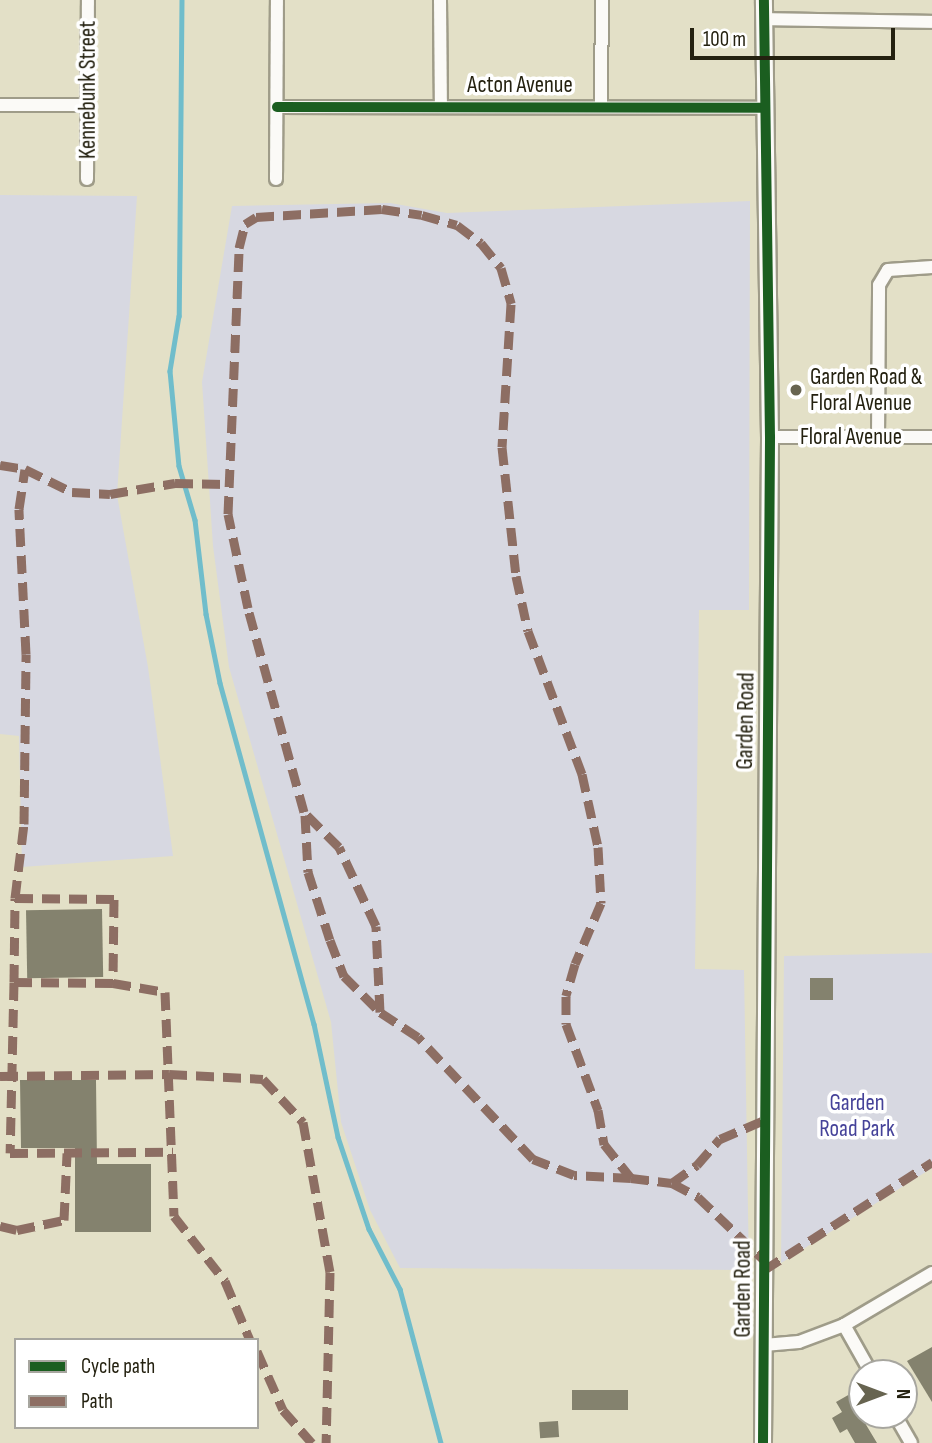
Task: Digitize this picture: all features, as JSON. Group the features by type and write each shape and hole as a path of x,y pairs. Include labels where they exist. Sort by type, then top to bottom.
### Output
{"street":[{"name":"Kennebunk Street","path":"87,179 88,0"},
{"path":"276,179 277,0"},
{"path":"440,0 441,106"},
{"path":"601,0 601,106"},
{"name":"Garden Road","path":"763,1443 770,437 764,0"},
{"path":"764,19 932,22"},
{"path":"0,104 88,105"},
{"name":"Acton Avenue","path":"277,107 764,108"},
{"path":"878,437 879,285 888,270 932,267"},
{"name":"Floral Avenue","path":"770,437 932,437"},
{"path":"764,1345 799,1342 844,1325 932,1273"},
{"path":"844,1325 863,1359"}],"green space":[{"path":"0,195 137,196 117,495 148,667 173,856 22,867 19,736 0,734"},
{"path":"750,201 749,610 699,610 695,969 744,970 749,1270 400,1268 370,1210 341,1122 331,1022 229,667 213,546 202,382 232,206 390,203 447,213"},
{"name":"Garden Road Park","path":"932,953 932,1168 781,1263 784,956"}],"building":[{"path":"102,909 103,977 27,978 26,910"},
{"path":"810,978 833,978 833,1000 810,1000"},
{"path":"20,1080 96,1080 97,1164 151,1164 151,1232 75,1232 75,1148 21,1148"},
{"path":"932,1347 932,1402 918,1379 918,1359 911,1359"},
{"path":"572,1390 628,1390 628,1410 572,1410"},
{"path":"848,1395 848,1429 869,1429 877,1443 855,1443 847,1429 840,1433 832,1418 842,1412 836,1402"},
{"path":"558,1421 559,1437 540,1438 539,1422"}],"waterway":[{"path":"182,0 179,316 170,371 179,466 195,520 206,614 220,683 314,1024 338,1137 369,1229 400,1289 441,1443"}],"marked path":[{"path":"631,1178 574,1175 533,1159 418,1037 380,1012 376,926 339,847 304,812 248,608 228,514 239,248 245,224 256,217 382,209 422,215 457,225 481,243 501,268 511,304 502,447 516,576 528,631 582,774 598,847 601,903 575,964 566,996 566,1024 598,1110 604,1144 631,1178 672,1183 697,1165 720,1139 762,1121"},
{"path":"0,465 25,469 72,492 110,494 175,483 226,484"},
{"path":"15,898 24,824 26,654 19,509 25,469"},
{"path":"305,815 308,872 330,940 344,976 380,1012"},
{"path":"14,982 15,898 114,899 113,983 14,982 10,1153 173,1152"},
{"path":"113,983 165,992 174,1216 225,1281 249,1338"},
{"path":"0,1076 169,1074 263,1079 303,1122 330,1272 326,1443"},
{"path":"0,1226 17,1230 64,1220 67,1153"},
{"path":"764,1270 932,1162"},
{"path":"672,1183 698,1197 764,1260"},
{"path":"259,1356 283,1410 312,1443"}],"cycle path":[{"path":"763,1443 770,437 764,0"},
{"path":"277,107 764,108"}],"place":[{"name":"Garden Road & Floral Avenue","path":"796,390"}]}
